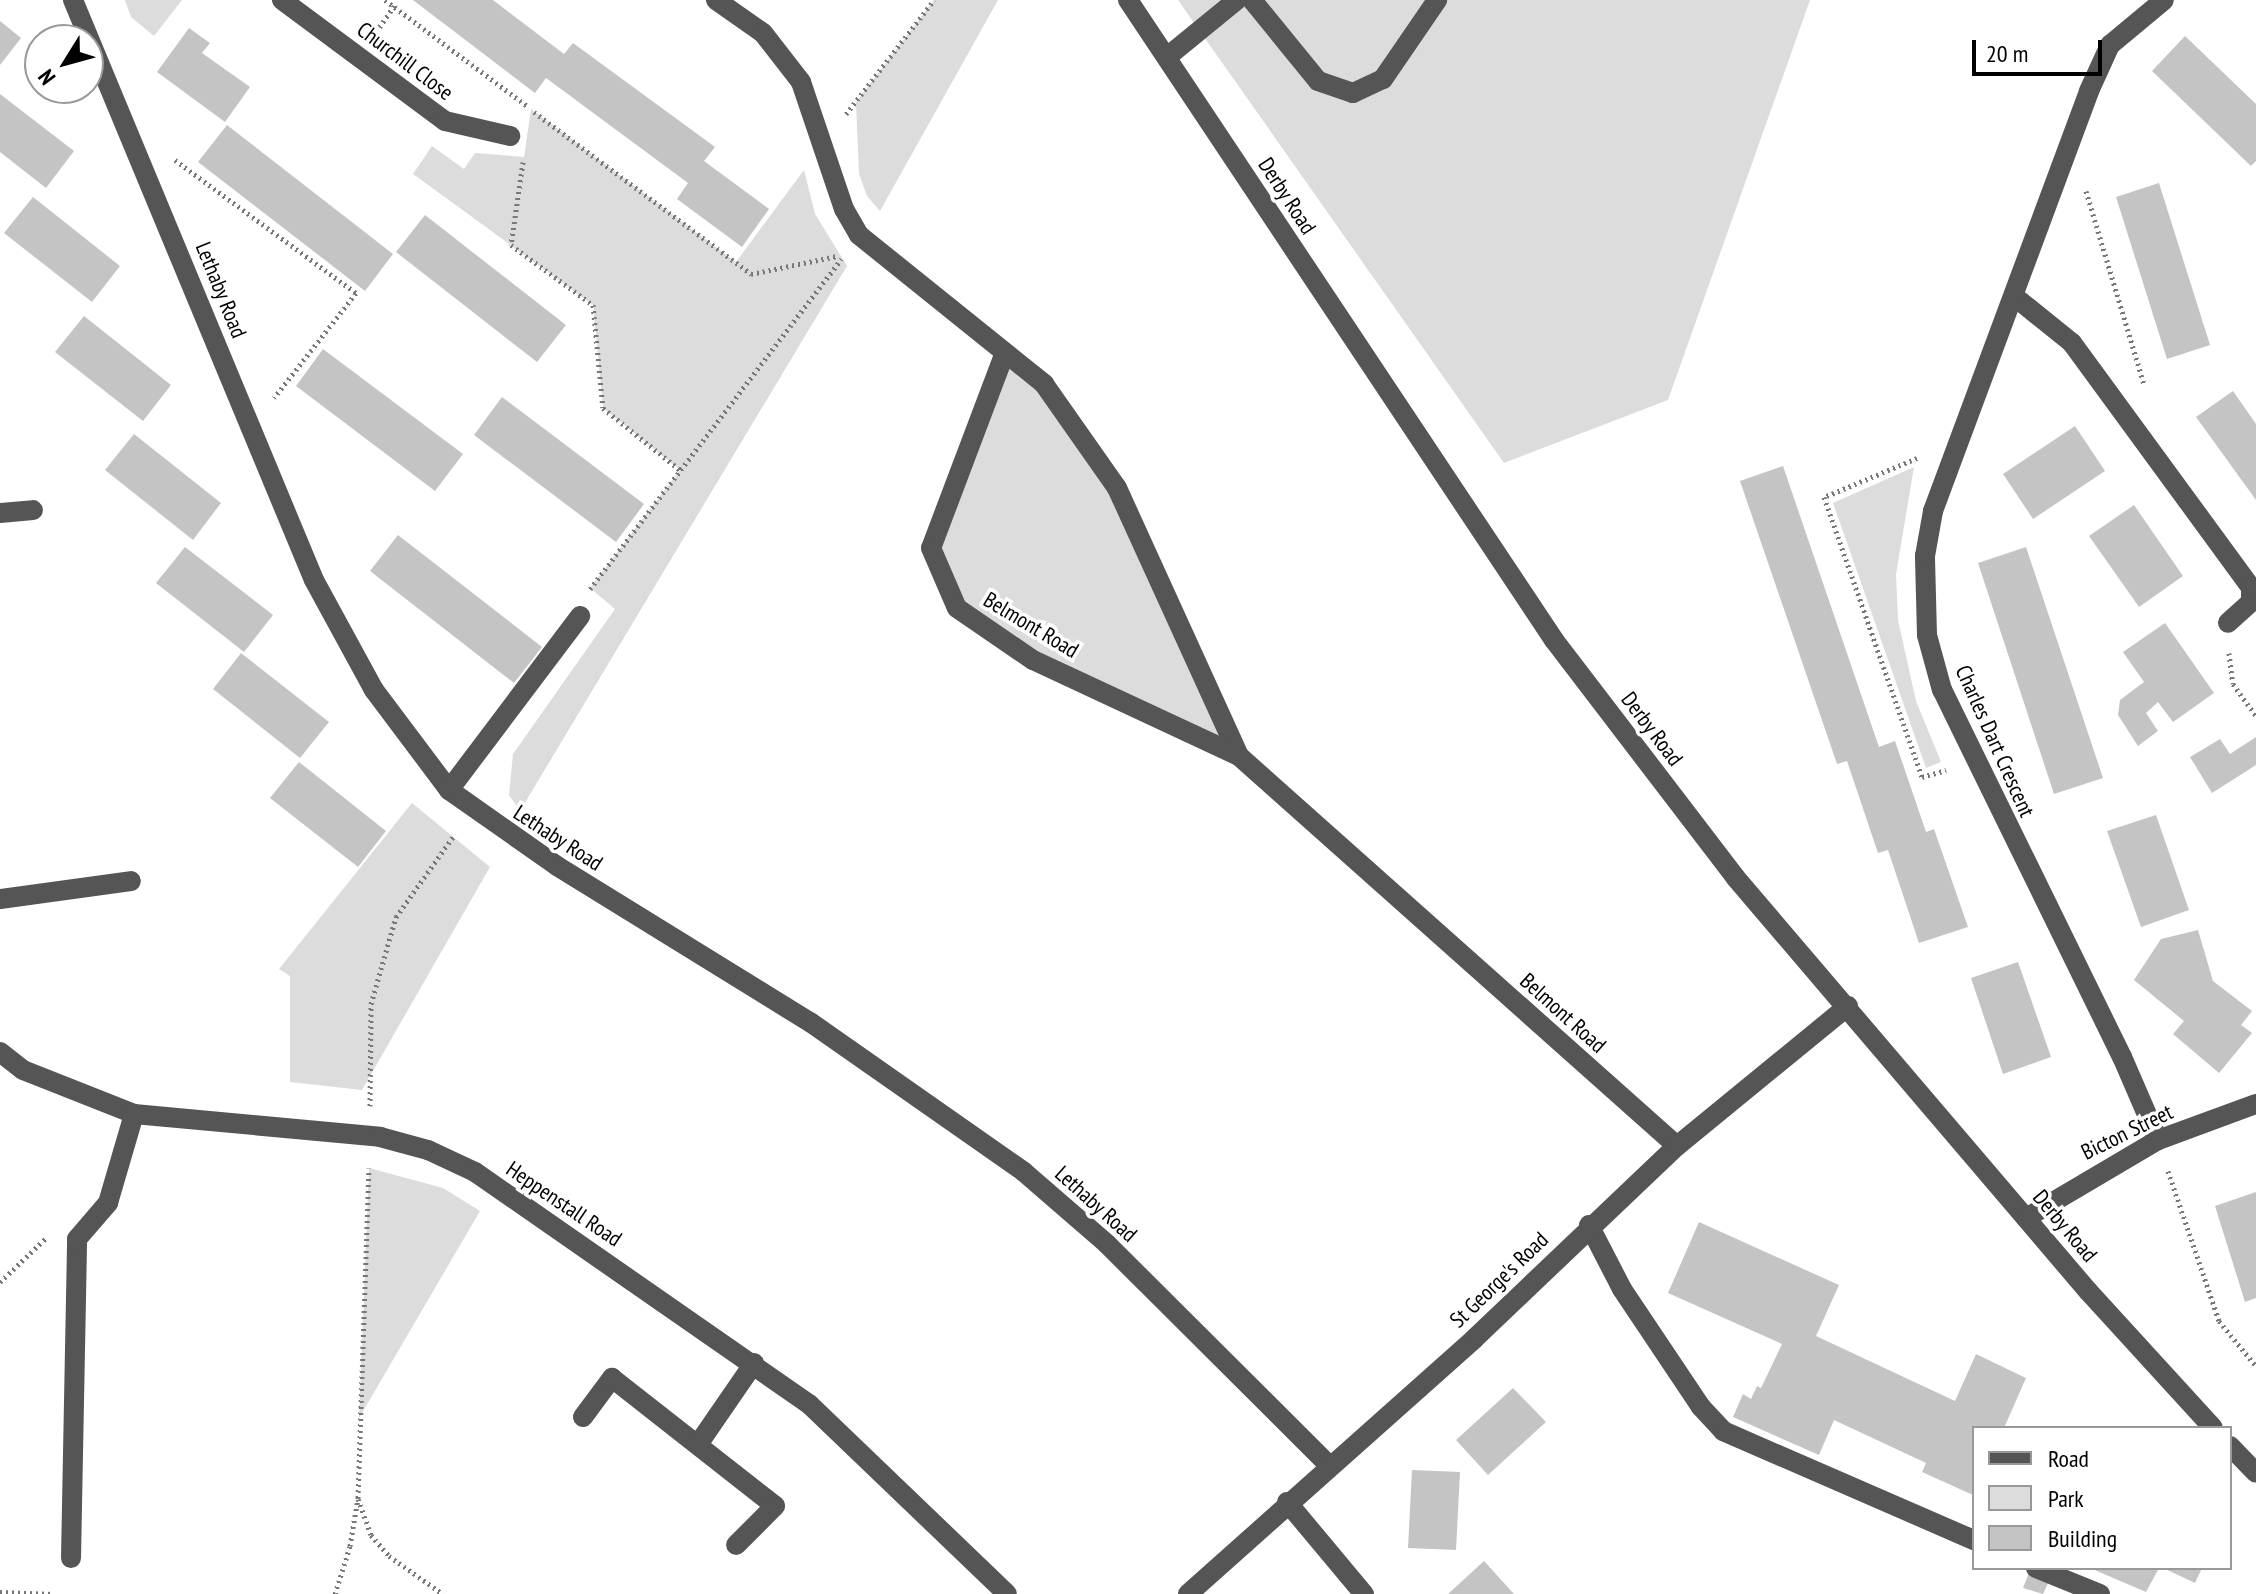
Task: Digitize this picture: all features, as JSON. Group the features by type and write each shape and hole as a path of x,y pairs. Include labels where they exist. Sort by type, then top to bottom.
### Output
{"street":[{"name":"Lethaby Road","path":"73,0 314,580 374,690 449,790 471,810 810,1022 1024,1172 1107,1244 1330,1466"},
{"name":"Churchill Close","path":"282,0 445,121 518,142"},
{"name":"Belmont Road","path":"716,0 763,33 801,82 844,209 859,235 1004,355 1044,384 1117,488 1239,756"},
{"name":"Derby Road","path":"1128,0 1526,601 1735,877 2026,1218 2211,1426"},
{"path":"1167,57 1237,0"},
{"path":"1252,0 1318,81 1353,93 1383,79 1437,0"},
{"name":"Charles Dart Crescent","path":"2158,1140 2122,1057 1974,761 1942,690 1926,615 1925,556 1933,511 2015,297 2069,140 2110,45 2164,0"},
{"path":"2015,297 2072,343 2150,445 2251,588 2251,602 2228,623"},
{"name":"Belmont Road","path":"1004,355 931,548 957,608 1033,660 1239,756 1677,1146"},
{"path":"0,513 33,510"},
{"path":"449,790 580,616"},
{"path":"0,899 131,881"},
{"name":"St George's Road","path":"1188,1594 1287,1502 1474,1339 1589,1225 1677,1146 1848,1006"},
{"name":"Heppenstall Road","path":"0,1052 23,1070 134,1114 370,1137 428,1150 475,1172 754,1363 842,1431 1007,1594"},
{"name":"Bicton Street","path":"2026,1218 2158,1140 2256,1104"},
{"path":"71,1558 77,1239 108,1203 134,1114"},
{"path":"1589,1225 1622,1289 1701,1407 1723,1431 1972,1539"},
{"path":"699,1443 754,1363"},
{"path":"583,1417 612,1378 699,1443 775,1506 736,1545"},
{"path":"2232,1448 2256,1473"},
{"path":"1287,1502 1364,1594"},
{"path":"2041,1570 2100,1594"}],"path":[{"path":"385,0 751,274 844,255 590,588 580,616"},
{"path":"823,143 934,0"},
{"path":"529,124 531,109"},
{"path":"2069,140 2144,380 2150,445"},
{"path":"518,142 511,245 593,305 603,408 680,470"},
{"path":"144,169 176,159 356,293 251,427"},
{"path":"1961,440 1824,497 1922,777 1974,761"},
{"path":"2228,623 2217,631 2228,644 2233,684 2256,716"},
{"path":"335,1594 350,1546 358,1498 370,1137 371,1004 396,917 471,810"},
{"path":"2158,1140 2219,1321 2256,1366"},
{"path":"358,1498 371,1535 389,1556 443,1594"},
{"path":"0,1592 54,1594"}],"green space":[{"path":"125,0 182,0 154,36 131,17"},
{"path":"934,0 998,0 880,211 867,196 859,174 856,102"},
{"path":"1178,0 1810,0 1668,400 1504,463"},
{"path":"531,109 736,262 804,170 815,214 847,266 520,811 509,795 513,754 615,609 590,588 680,470 603,408 593,305 413,174 432,146 464,169 475,153 524,157"},
{"path":"1005,357 1043,384 1115,488 1236,753 1033,659 958,607 932,549"},
{"path":"1914,467 1896,574 1898,620 1916,701 1941,762 1926,768 1833,503"},
{"path":"412,803 490,867 362,1090 290,1082 290,976 279,969"},
{"path":"369,1168 443,1188 480,1211 359,1418"}],"building":[{"path":"413,0 493,0 564,54 573,43 715,147 704,161 769,209 742,247 677,199 688,183 546,78 535,93"},
{"path":"0,21 21,38 0,65"},
{"path":"189,28 210,43 202,53 250,87 225,122 157,72"},
{"path":"2185,36 2256,104 2256,161 2251,166 2152,71"},
{"path":"0,94 74,151 46,188 0,152"},
{"path":"227,125 393,254 365,291 198,162"},
{"path":"2159,183 2210,345 2167,359 2116,197"},
{"path":"33,197 120,266 92,302 4,233"},
{"path":"425,215 566,325 537,362 396,252"},
{"path":"84,316 171,385 143,421 55,352"},
{"path":"323,349 463,454 435,491 296,386"},
{"path":"2233,391 2256,424 2256,500 2196,417"},
{"path":"502,397 644,504 616,542 474,435"},
{"path":"2075,426 2105,471 2033,519 2003,474"},
{"path":"134,434 221,503 193,540 105,470"},
{"path":"1783,466 1879,747 1895,741 1926,832 1934,829 1968,927 1919,943 1888,850 1878,853 1847,761 1837,764 1740,481"},
{"path":"2134,505 2183,576 2139,607 2089,536"},
{"path":"398,535 542,647 514,683 370,571"},
{"path":"185,547 273,615 244,652 156,583"},
{"path":"2026,547 2103,778 2054,794 1978,563"},
{"path":"2165,623 2214,693 2173,722 2158,702 2146,713 2158,731 2138,746 2118,715 2120,700 2144,682 2123,652"},
{"path":"241,653 329,722 300,758 213,689"},
{"path":"2256,737 2256,765 2212,793 2190,757 2220,739 2230,754"},
{"path":"299,762 386,831 358,867 270,798"},
{"path":"2156,815 2189,910 2141,927 2107,831"},
{"path":"2198,930 2213,981 2252,1011 2241,1025 2252,1033 2219,1073 2173,1034 2184,1021 2134,980 2161,939"},
{"path":"2018,962 2051,1057 2003,1074 1971,978"},
{"path":"2256,1192 2256,1298 2245,1302 2215,1206"},
{"path":"1699,1222 1839,1285 1816,1336 1955,1401 1976,1354 2026,1378 2005,1426 1972,1426 1972,1495 1922,1472 1926,1463 1834,1420 1819,1455 1733,1417 1743,1394 1751,1399 1757,1386 1761,1388 1782,1344 1668,1293"},
{"path":"1513,1388 1546,1422 1488,1475 1456,1440"},
{"path":"1412,1470 1460,1472 1456,1550 1408,1548"},
{"path":"1484,1561 1514,1594 1448,1594"},
{"path":"2030,1570 2054,1570 2043,1594 2023,1588"},
{"path":"2095,1570 2158,1570 2146,1592"},
{"path":"2167,1570 2201,1570 2195,1583"}]}
